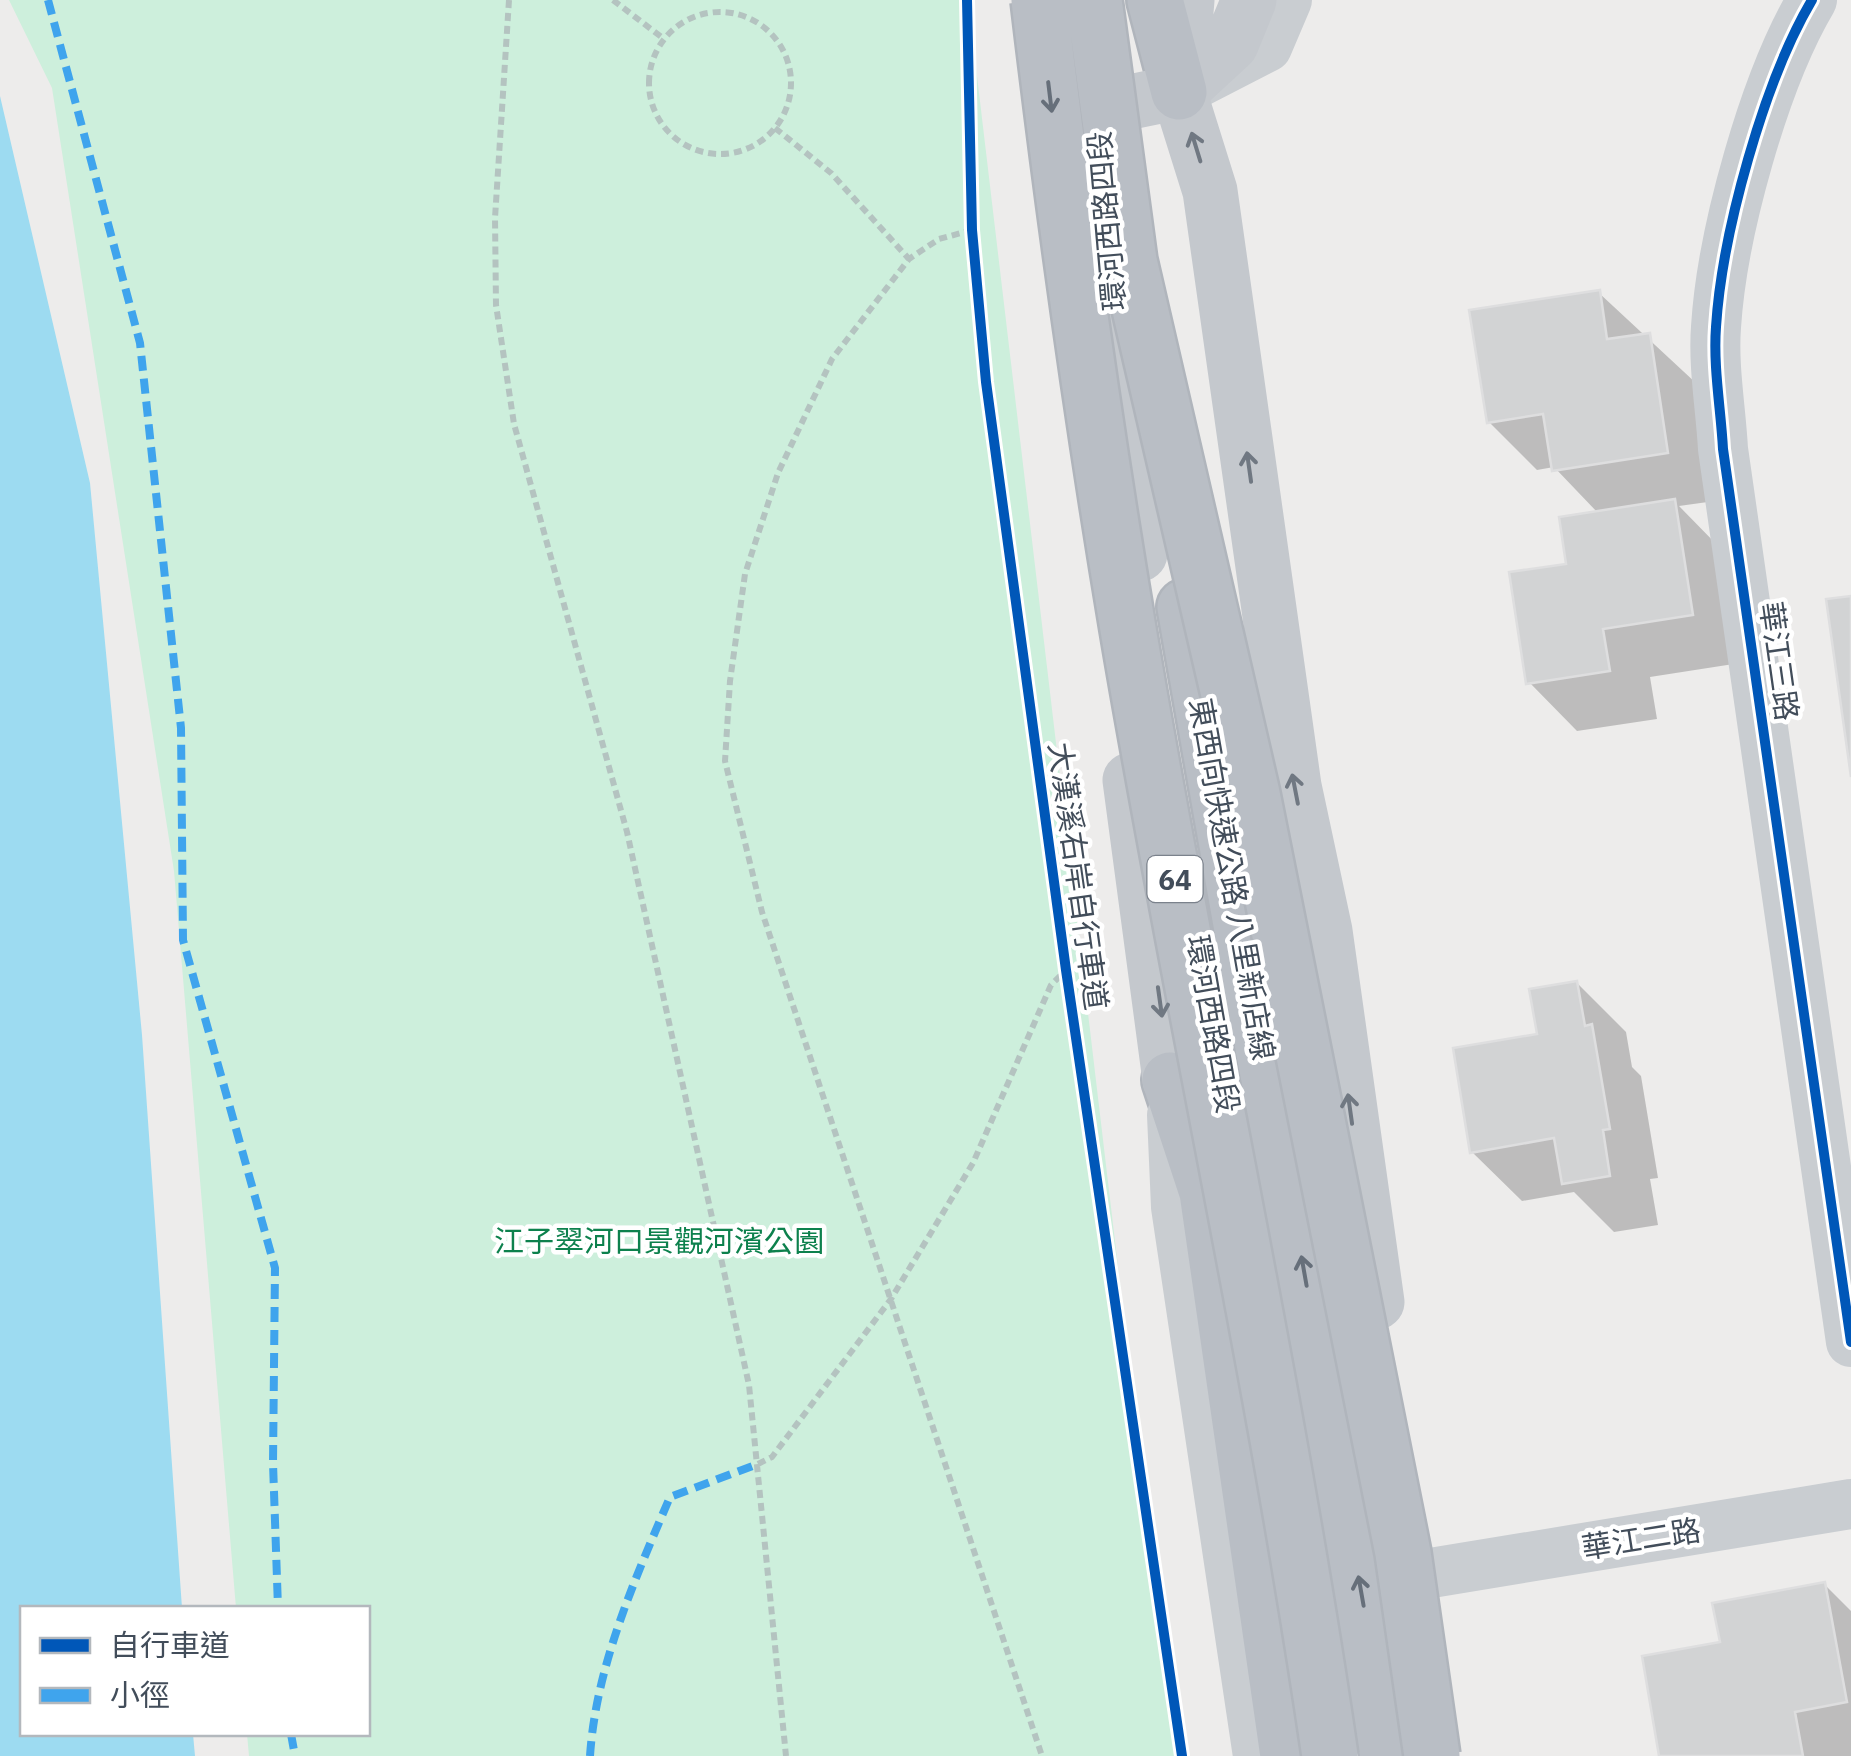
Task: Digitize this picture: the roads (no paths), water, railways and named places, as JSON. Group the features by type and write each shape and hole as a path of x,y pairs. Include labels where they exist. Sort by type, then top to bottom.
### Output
{"highway":[{"name":"東西向快速公路 八里新店線","path":"1038,0 1064,217 1125,611 1296,1526 1334,1756"},
{"name":"東西向快速公路 八里新店線","path":"1094,0 1160,468 1388,1756"},
{"path":"1155,0 1179,92"},
{"path":"1129,262 1252,794 1403,1553 1432,1756"},
{"path":"1170,1080 1207,1192 1288,1756"}],"main road":[{"name":"環河西路四段","path":"1084,0 1147,626 1334,1756"},
{"path":"1188,0 1179,92 1210,191 1294,786 1325,931 1394,1430 1424,1518 1460,1756"},
{"path":"1096,109 1179,92 1231,44 1250,0"},
{"name":"環河西路四段","path":"1096,109 1066,237 1110,629 1170,1080"},
{"path":"1394,1430 1388,1525 1418,1737 1414,1756"}],"street":[{"path":"1179,92 1226,0"},
{"path":"1179,92 1267,47 1286,0"},
{"name":"華江三路","path":"1812,0 1790,38 1740,189 1716,328 1723,449 1851,1342"},
{"name":"環河西路四段","path":"1170,1080 1176,1208 1258,1756"},
{"name":"華江二路","path":"1431,1573 1851,1504"}],"water":[{"path":"0,96 90,483 142,1035 182,1606 20,1606 20,1736 193,1736 195,1756 0,1756"}],"park label":[{"name":"江子翠河口景觀河濱公園","path":"659,1240"}]}
